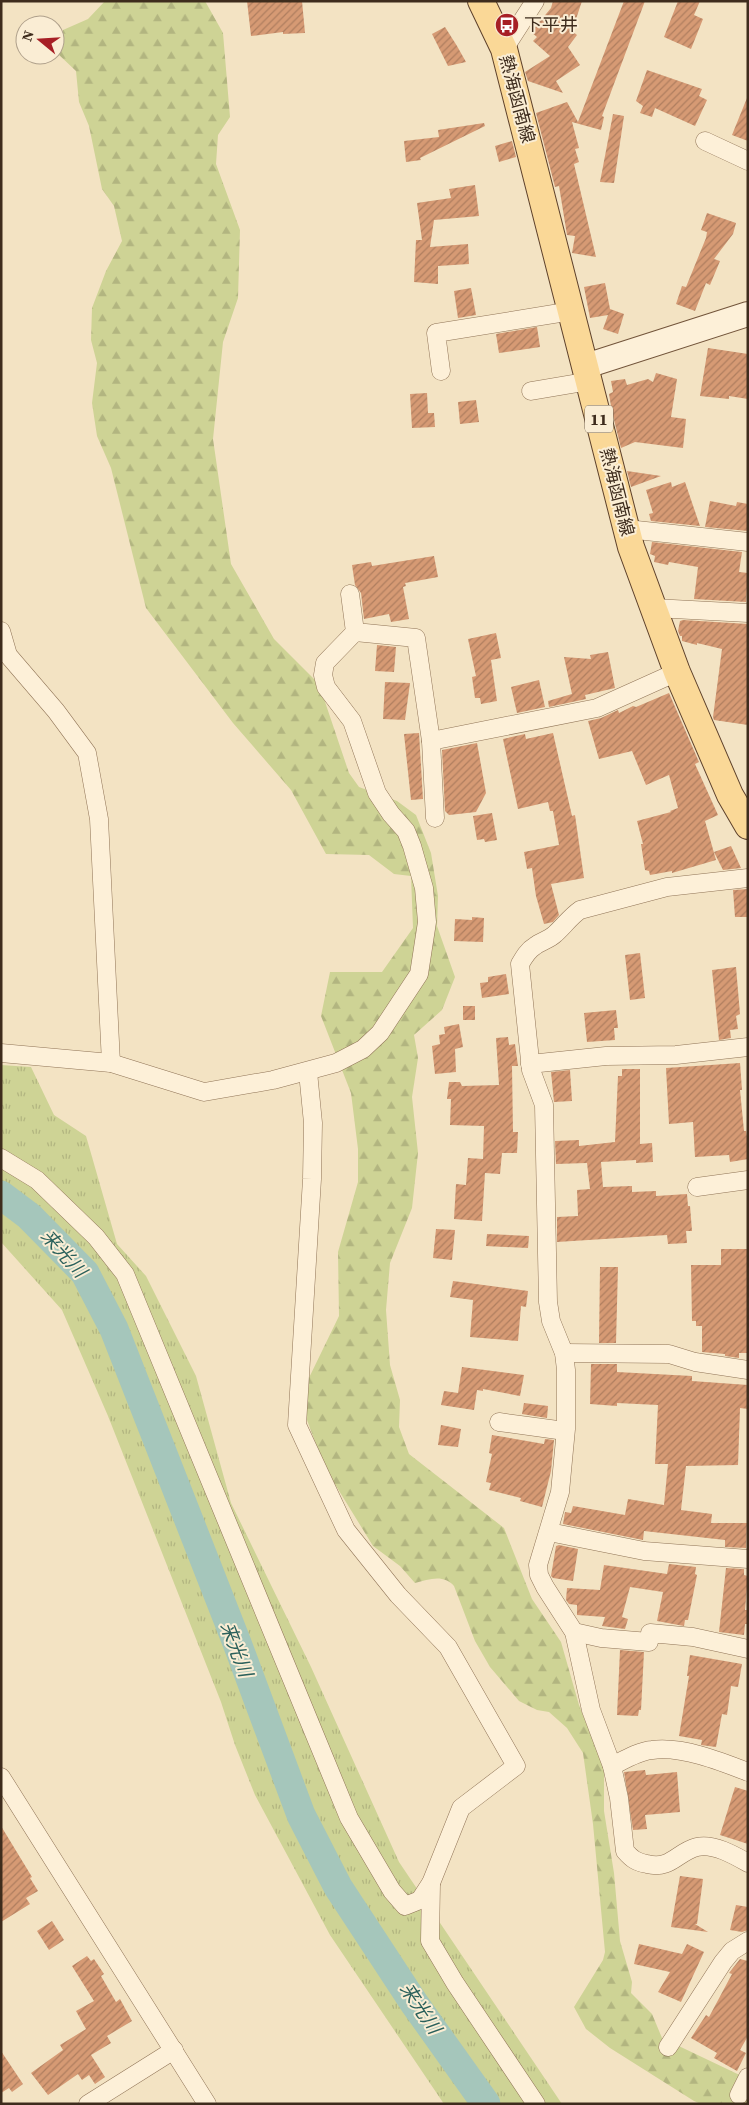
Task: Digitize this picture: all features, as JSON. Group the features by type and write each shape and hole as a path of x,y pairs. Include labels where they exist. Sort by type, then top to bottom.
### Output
{"main road":[{"name":"熱海函南線","path":"481,1 504,49 627,529 677,672 730,794 748,826"}],"street":[{"path":"504,49 535,1"},
{"path":"705,141 748,160"},
{"path":"441,371 436,333 572,311"},
{"path":"531,391 588,374 748,314"},
{"path":"627,529 748,542"},
{"path":"350,594 355,632"},
{"path":"654,608 748,613"},
{"path":"1,631 8,655 56,711 87,753 99,819 111,1063"},
{"path":"355,632 416,638 431,741 435,818"},
{"path":"1,1053 111,1063 204,1092 308,1072 336,1064 363,1049 380,1033 418,974 427,922 424,888 406,831 391,814 377,793 352,721 326,686 323,675 325,663 355,632"},
{"path":"431,741 597,708 677,672"},
{"path":"748,878 667,887 580,910 569,918 552,936 529,950 520,964 530,1070 544,1105 548,1302 551,1321 564,1353 566,1370 566,1431 560,1492 538,1565 539,1575 545,1588 574,1632 591,1710 612,1766 619,1798 625,1851 637,1862 654,1866 665,1865 697,1847 709,1847 733,1854 748,1863"},
{"path":"530,1064 606,1056 676,1055 748,1047"},
{"path":"1,1158 43,1186 96,1237 126,1274 349,1818 382,1876 405,1906 420,1900 431,1883 461,1808 516,1766 448,1647 398,1595 346,1530 297,1425 312,1179 313,1123 308,1072"},
{"path":"697,1187 748,1180"},
{"path":"564,1353 669,1354 695,1362 748,1370"},
{"path":"499,1422 566,1431"},
{"path":"549,1532 644,1551 748,1559"},
{"path":"574,1632 601,1638 650,1642 650,1632 693,1637 748,1649"},
{"path":"612,1766 652,1750 666,1750 705,1756 748,1772"},
{"path":"1,1777 207,2104"},
{"path":"431,1883 430,1941 455,1984 536,2104"},
{"path":"668,2047 723,1962 732,1951 748,1941"},
{"path":"88,2104 174,2050"},
{"path":"739,2095 748,2076"}],"green space":[{"path":"105,1 205,1 223,33 230,117 218,135 216,164 240,230 238,298 223,342 213,439 231,564 274,639 319,684 349,773 359,787 397,801 416,815 431,853 438,896 437,926 455,977 442,1010 414,1035 418,1058 412,1097 418,1153 412,1208 390,1263 386,1310 390,1365 400,1400 399,1427 409,1454 504,1528 532,1599 561,1642 579,1705 604,1768 604,1811 614,1873 620,1941 632,1982 631,1993 652,2014 662,2038 748,2079 748,2104 701,2104 694,2101 610,2048 586,2029 574,2007 603,1960 605,1952 593,1824 583,1753 567,1728 549,1712 537,1710 519,1701 490,1667 475,1641 454,1586 450,1582 441,1579 431,1579 415,1583 400,1566 373,1546 325,1468 304,1412 305,1386 339,1316 338,1252 358,1182 358,1149 351,1093 321,1016 330,972 382,972 413,928 411,876 394,874 369,855 326,854 291,790 233,723 146,608 111,468 97,436 92,403 97,363 91,340 92,308 106,271 122,241 114,206 102,189 89,126 79,102 76,71 65,61 65,29 88,19"},
{"path":"1,1065 31,1067 54,1115 86,1136 117,1244 146,1276 196,1376 231,1503 311,1667 399,1862 562,2104 444,2104 330,1935 255,1795 235,1745 221,1702 108,1416 62,1310 1,1242"}],"building":[{"path":"247,1 302,1 305,33 283,34 283,32 251,36"},
{"path":"553,1 582,1 572,31 577,35 568,47 580,65 556,81 563,93 528,81 525,72 550,56 533,41 537,37 531,32 551,8"},
{"path":"624,1 645,1 602,116 604,117 601,130 572,122 579,148 575,149 579,162 574,164 596,257 572,253 575,236 567,235 559,186 555,187 536,113 567,102 578,122"},
{"path":"678,1 700,1 694,15 703,19 691,49 664,37"},
{"path":"445,27 466,62 448,66 432,34"},
{"path":"647,70 702,89 699,96 707,100 695,126 655,108 652,117 640,113 643,106 636,101"},
{"path":"748,99 748,141 732,135"},
{"path":"613,114 624,116 614,183 600,182"},
{"path":"484,123 485,126 420,158 421,160 406,162 404,141 439,137 438,130"},
{"path":"512,141 516,157 499,162 495,146"},
{"path":"475,185 479,216 434,220 430,247 468,244 469,264 438,266 438,284 414,282 416,240 422,240 417,203 451,198 449,189"},
{"path":"707,213 736,223 733,234 714,259 720,261 710,285 706,283 695,311 676,304 682,286 686,287 706,238 707,232 701,230"},
{"path":"605,283 610,309 624,314 618,334 603,329 608,315 590,318 584,287"},
{"path":"471,288 476,315 458,318 454,291"},
{"path":"537,327 540,347 499,353 496,334"},
{"path":"708,348 748,354 748,399 729,396 729,399 700,396"},
{"path":"656,373 677,379 671,417 686,419 683,448 635,442 621,448 609,394 613,392 611,381 625,379 627,385 648,379 653,382"},
{"path":"427,393 428,413 434,413 435,427 412,428 410,394"},
{"path":"476,400 479,422 460,424 458,402"},
{"path":"627,471 661,476 631,487"},
{"path":"671,482 672,487 685,482 700,526 651,521 649,514 653,513 646,490"},
{"path":"710,501 736,506 737,502 748,504 748,531 705,527"},
{"path":"652,542 742,552 739,572 748,573 746,602 694,599 698,567 669,562 668,565 654,562 655,556 650,554"},
{"path":"434,556 438,577 405,583 406,586 403,587 409,619 391,622 389,614 364,619 361,593 355,585 352,565 371,562 372,566"},
{"path":"680,621 748,624 748,725 714,720 722,649 682,641 682,636 680,636 678,631"},
{"path":"496,633 501,658 491,660 497,701 481,704 480,698 475,698 472,677 476,676 468,639"},
{"path":"377,645 396,647 394,672 375,671"},
{"path":"608,652 615,688 585,695 586,699 549,707 548,701 572,694 564,657 591,659 590,655"},
{"path":"539,680 545,707 517,713 511,687"},
{"path":"385,682 410,683 405,720 383,719"},
{"path":"669,693 699,762 695,764 718,815 705,821 716,860 672,873 672,871 650,875 649,871 645,870 641,844 643,844 637,821 671,812 678,808 669,775 646,785 632,751 599,759 588,721 601,718 618,710 619,713"},
{"path":"419,733 423,799 411,800 404,734"},
{"path":"553,733 572,816 575,815 584,878 551,884 559,915 553,922 544,924 536,896 532,868 527,869 524,852 559,845 553,811 550,811 548,802 518,809 503,739 525,734 526,739"},
{"path":"477,743 486,793 476,812 449,815 445,811 442,750"},
{"path":"492,813 497,840 485,842 484,839 477,840 473,816"},
{"path":"731,846 741,868 723,870 714,852"},
{"path":"748,889 748,917 735,917 733,890"},
{"path":"472,917 484,918 483,942 454,941 455,919 472,920"},
{"path":"640,953 645,998 630,1000 625,955"},
{"path":"736,967 740,1014 736,1016 738,1029 730,1030 731,1038 719,1040 712,970"},
{"path":"506,974 509,994 482,998 480,983 488,982 488,977"},
{"path":"463,1006 475,1006 475,1020 463,1020"},
{"path":"616,1010 618,1028 614,1028 615,1040 587,1042 584,1013"},
{"path":"459,1024 463,1047 455,1049 456,1072 435,1074 432,1046 440,1044 439,1035 445,1034 444,1027"},
{"path":"508,1037 509,1045 515,1044 518,1066 512,1066 513,1132 518,1132 517,1153 502,1153 500,1174 485,1173 482,1221 454,1219 456,1184 466,1185 468,1158 483,1159 484,1126 450,1125 451,1099 447,1099 449,1082 460,1082 462,1086 499,1085 496,1038"},
{"path":"740,1063 742,1090 740,1090 744,1131 746,1131 748,1142 748,1159 730,1162 729,1155 695,1157 693,1122 669,1124 666,1068"},
{"path":"622,1069 640,1069 640,1144 652,1143 653,1162 636,1163 636,1160 601,1162 603,1187 632,1186 632,1192 656,1191 656,1196 687,1194 692,1231 686,1231 687,1243 668,1244 667,1235 557,1242 557,1217 578,1216 577,1190 590,1189 587,1163 556,1164 555,1141 579,1140 579,1146 615,1142 618,1076 622,1076"},
{"path":"570,1070 572,1101 554,1102 551,1072"},
{"path":"436,1229 455,1230 452,1260 433,1258"},
{"path":"487,1234 529,1236 528,1248 486,1246"},
{"path":"721,1249 748,1249 748,1353 739,1353 739,1358 725,1356 725,1354 702,1352 702,1326 696,1326 696,1321 692,1321 691,1265 721,1265"},
{"path":"600,1267 618,1267 616,1343 599,1343"},
{"path":"453,1281 528,1291 526,1307 521,1306 518,1341 470,1337 473,1300 450,1297"},
{"path":"591,1364 617,1364 617,1372 692,1376 692,1381 748,1385 748,1409 740,1408 738,1465 686,1466 681,1510 712,1514 711,1523 747,1523 746,1548 725,1547 725,1540 644,1531 643,1540 563,1524 565,1512 571,1513 573,1506 625,1515 628,1499 664,1505 668,1464 655,1464 658,1405 617,1403 617,1406 590,1404"},
{"path":"462,1367 524,1375 520,1396 483,1389 483,1391 477,1390 474,1410 441,1405 444,1391 458,1393"},
{"path":"524,1403 548,1406 547,1418 522,1414"},
{"path":"441,1425 461,1429 458,1447 438,1445"},
{"path":"492,1435 544,1444 545,1439 554,1440 551,1471 542,1507 520,1501 521,1498 489,1490 491,1483 486,1482 492,1454 489,1453"},
{"path":"556,1546 578,1549 573,1581 553,1578 551,1576"},
{"path":"669,1564 696,1567 695,1574 697,1575 688,1620 685,1620 684,1626 657,1621 663,1592 630,1587 622,1617 628,1619 625,1629 602,1626 605,1617 577,1615 577,1605 569,1604 566,1600 567,1588 600,1590 604,1565 667,1574"},
{"path":"726,1568 744,1569 744,1575 748,1576 745,1610 748,1610 748,1624 745,1624 744,1635 719,1632"},
{"path":"620,1650 644,1652 641,1710 639,1710 638,1716 617,1715"},
{"path":"690,1655 742,1664 738,1687 731,1686 727,1715 722,1714 716,1747 701,1745 702,1740 679,1736 689,1676 687,1676"},
{"path":"645,1770 646,1775 677,1772 680,1812 645,1815 647,1829 633,1830 624,1772"},
{"path":"735,1787 748,1791 748,1844 720,1835"},
{"path":"1,1826 32,1877 30,1878 38,1891 26,1898 30,1904 1,1922"},
{"path":"680,1876 703,1879 697,1924 695,1924 708,1932 671,1927"},
{"path":"736,1905 748,1907 748,1930 742,1932 730,1930"},
{"path":"52,1921 64,1940 49,1950 37,1931"},
{"path":"639,1944 682,1954 687,1944 704,1952 681,2002 658,1992 670,1972 634,1964"},
{"path":"87,1956 91,1961 94,1959 104,1974 101,1976 116,2002 120,1999 132,2021 107,2036 111,2043 91,2055 105,2077 95,2084 89,2075 82,2080 78,2074 48,2095 31,2073 63,2050 60,2045 86,2029 76,2011 94,2001 72,1966"},
{"path":"740,1959 748,1961 748,2036 740,2050 746,2053 737,2071 714,2058 717,2053 691,2038 706,2015 709,2017 732,1974 729,1973"},
{"path":"1,2051 23,2084 12,2092 9,2088 1,2093"}],"waterway":[{"name":"来光川","path":"1,1195 29,1216 85,1273 114,1329 237,1643 301,1815 338,1887 414,2003 486,2104"}],"place":[{"name":"下平井","path":"507,25"}]}
